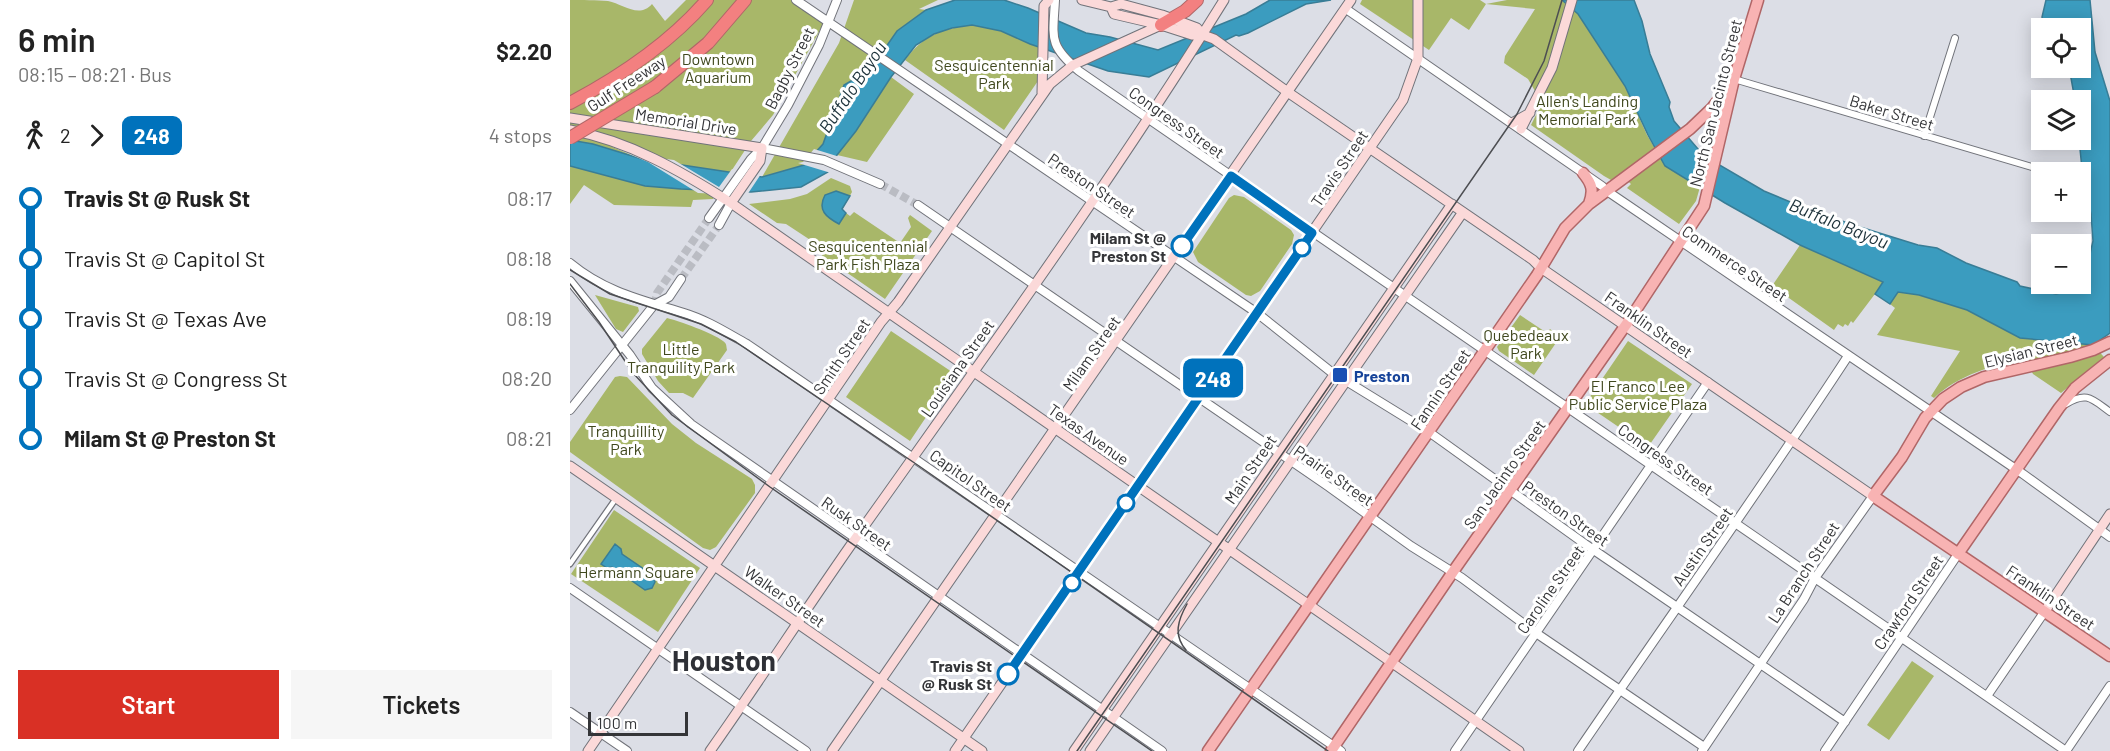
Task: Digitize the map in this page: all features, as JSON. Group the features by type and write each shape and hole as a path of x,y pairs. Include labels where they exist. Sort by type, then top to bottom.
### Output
{"highway":[{"name":"Gulf Freeway","path":"570,103 623,73 647,56 685,24 707,0"},
{"name":"Gulf Freeway","path":"570,138 632,102 671,75 708,43 745,0"},
{"path":"1161,25 1197,0"}],"main road":[{"name":"Franklin Street","path":"1082,0 1111,7 1121,4 1174,18 1197,28 1203,35"},
{"name":"Louisiana Street","path":"710,751 855,538 1033,286 1169,86 1224,0"},
{"name":"Milam Street","path":"832,751 1289,93 1351,0"},
{"name":"Travis Street","path":"955,751 1403,100 1418,58 1418,0"},
{"path":"1521,129 1556,59 1572,0"},
{"name":"North San Jacinto Street","path":"1700,213 1708,196 1734,79 1758,0"},
{"path":"1042,96 1051,4"},
{"name":"Franklin Street","path":"1111,7 1114,15 1214,39 1533,260 1541,268 2110,656"},
{"name":"Smith Street","path":"588,751 888,314 1042,96 1058,76 1073,65 1161,25"},
{"name":"Fannin Street","path":"1208,751 1541,268 1565,228 1589,204 1690,129 1712,108 1734,79"},
{"path":"1512,123 1531,112"},
{"name":"Memorial Drive","path":"570,118 762,148"},
{"path":"570,130 603,138 651,156 727,201"},
{"name":"Bagby Street","path":"727,201 760,161 762,148"},
{"path":"1583,172 1592,186 1589,204"},
{"name":"Texas Avenue","path":"727,201 1519,751"},
{"name":"Main Street","path":"1074,751 1452,204"},
{"name":"Main Street","path":"1090,751 1463,212"},
{"name":"San Jacinto Street","path":"1336,750 1453,572 1626,325 1700,213"},
{"name":"Elysian Street","path":"1931,412 1943,399 1961,387 1984,377 2070,357 2110,342"},
{"path":"2017,470 2075,388 2110,360"},
{"name":"La Branch Street","path":"1873,496 1902,458 1925,418 1931,412"},
{"name":"Walker Street","path":"570,466 982,751"},
{"name":"Crawford Street","path":"1958,554 2017,470"},
{"path":"2044,611 2110,514"}],"street":[{"name":"Preston Street","path":"796,0 1257,313 1335,374 1429,432 1594,550 1845,722"},
{"name":"Bagby Street","path":"762,148 819,45 837,0"},
{"name":"Congress Street","path":"1051,4 1056,46 1060,54 1086,76 2066,751"},
{"name":"Commerce Street","path":"1346,9 1583,172 1681,243 2017,470 2110,537"},
{"path":"1924,136 1954,38"},
{"name":"Baker Street","path":"1734,79 2031,167"},
{"path":"762,148 816,158 856,172 880,184"},
{"name":"Bagby Street","path":"709,219 727,201"},
{"name":"Bagby Street","path":"719,225 727,201"},
{"name":"Prairie Street","path":"918,206 1453,572 1536,633 1620,689 1703,749"},
{"name":"Capitol Street","path":"570,263 596,282 711,324 747,344 1251,689 1336,750"},
{"path":"570,410 654,305 669,297 681,279"},
{"name":"Rusk Street","path":"570,281 623,346 652,388 691,424 1162,751"},
{"name":"Austin Street","path":"1578,751 1848,356"},
{"name":"Caroline Street","path":"1455,751 1708,382"},
{"path":"2059,408 2076,398 2090,397 2110,412"},
{"name":"La Branch Street","path":"1703,749 1761,664 1815,578 1873,496"},
{"path":"570,564 617,497"},
{"name":"Crawford Street","path":"1825,751 1958,554"},
{"path":"570,588 807,751"},
{"path":"1987,696 2044,611"},
{"path":"2066,751 2110,686"},
{"path":"570,712 627,751"}],"green space":[{"name":"Downtown Aquarium","path":"570,0 608,1 636,10 642,10 652,4 665,21 686,0 793,0 825,21 773,115 751,141 713,199 693,200 691,207 614,205 584,185 570,204"},
{"path":"854,0 938,0 919,9 926,10 897,31 870,70 844,85 823,144 804,165 762,177 839,43"},
{"path":"1362,0 1480,0 1486,4 1469,30 1451,18 1429,50 1360,4"},
{"name":"Allen's Landing Memorial Park","path":"1507,0 1562,0 1578,14 1625,86 1647,135 1665,165 1700,187 1696,201 1679,224 1627,188 1631,184 1620,174 1611,180 1531,125 1542,103 1528,79 1504,63 1505,56 1535,9 1486,4"},
{"name":"Sesquicentennial Park","path":"972,25 1001,31 1042,49 1040,78 1004,130 905,60 926,39 942,31"},
{"path":"891,77 914,94 867,162 837,155 856,131"},
{"name":"Sesquicentennial Park Fish Plaza","path":"831,178 850,186 852,192 842,210 850,216 854,212 900,243 911,227 908,218 910,215 932,231 885,299 820,254 824,249 786,224 777,223 749,204 790,199 807,194"},
{"path":"1234,195 1244,197 1291,230 1294,235 1292,244 1260,291 1251,296 1246,295 1198,262 1193,252 1229,198"},
{"path":"1800,245 1884,282 1853,323 1851,321 1848,326 1845,324 1843,327 1838,324 1834,330 1772,286"},
{"path":"1898,292 1919,295 1967,310 2020,338 2093,345 2104,357 2061,393 2033,374 2025,359 1976,372 1954,383 1934,398 1931,396 1960,351 1877,335 1895,308 1890,304"},
{"path":"595,295 638,307 639,311 623,332 616,329"},
{"name":"Quebedeaux Park","path":"1520,315 1547,333 1550,329 1560,337 1534,375 1499,351 1497,347"},
{"name":"Little Tranquility Park","path":"667,318 712,334 726,345 727,350 693,398 683,393 669,393 658,381 642,354 642,349"},
{"path":"891,331 955,374 910,441 846,397"},
{"name":"El Franco Lee Public Service Plaza","path":"1628,341 1692,384 1648,447 1585,404"},
{"name":"Tranquillity Park","path":"615,377 627,377 672,424 696,443 752,479 755,493 716,547 710,550 703,548 570,452 570,442"},
{"name":"Hermann Square","path":"614,510 700,568 658,632 571,574"},
{"path":"1912,661 1934,676 1889,740 1867,725"}],"water":[{"name":"Buffalo Bayou","path":"955,0 1004,0 1086,33 1158,50 1246,14 1270,0 1331,0 1306,4 1248,33 1236,35 1149,77 1108,71 1030,44 1001,31 972,25 934,34 916,45 891,77 856,131 837,155 828,172 801,187 751,192 645,186 570,166 570,140 593,144 642,159 762,177 804,165 823,144 844,85 870,70 897,31 926,10"},
{"name":"Buffalo Bayou","path":"1562,0 1634,0 1650,54 1670,102 1669,107 1674,121 1704,156 1764,191 1812,211 1860,227 1918,245 1937,248 1966,263 2031,288 2031,294 2091,294 2093,241 2091,162 2081,162 2080,150 2091,150 2091,90 2073,90 2071,78 2091,78 2091,18 2042,17 2046,0 2090,0 2095,52 2110,101 2110,333 2093,345 2020,338 1967,310 1919,295 1898,292 1890,304 1875,294 1883,282 1800,245 1665,166 1625,86 1578,14"},
{"path":"836,191 850,196 842,209 846,213 839,224 830,219 822,209 825,195"},
{"path":"615,544 621,549 622,554 654,576 655,582 652,588 645,590 612,567 607,568 601,564"}],"pier":[{"path":"610,146 643,156 674,160 719,187 732,169 761,174 747,195 698,193 648,162"},
{"path":"814,149 840,157 831,173 798,163 803,162"}],"tunnel":[{"path":"880,184 918,205"},
{"path":"654,305 657,293 709,218"},
{"path":"681,279 719,225"}],"tram line":[{"path":"1077,751 1517,114 1544,61 1562,0"},
{"path":"570,270 610,294 701,324 736,342 919,466 1328,751"},
{"path":"570,284 633,373 672,415 770,487 1152,751"},
{"path":"1186,650 1179,639 1178,627 1187,604"}],"bus line":[{"name":"248","path":"1008,674 1312,233 1231,176 1182,246"}],"place":[{"name":"Milam St @ Preston St","path":"1182,246"},
{"name":"Preston","path":"1340,375"},
{"name":"Travis St @ Rusk St","path":"1008,674"}],"district":[{"name":"Houston","path":"724,660"}]}
